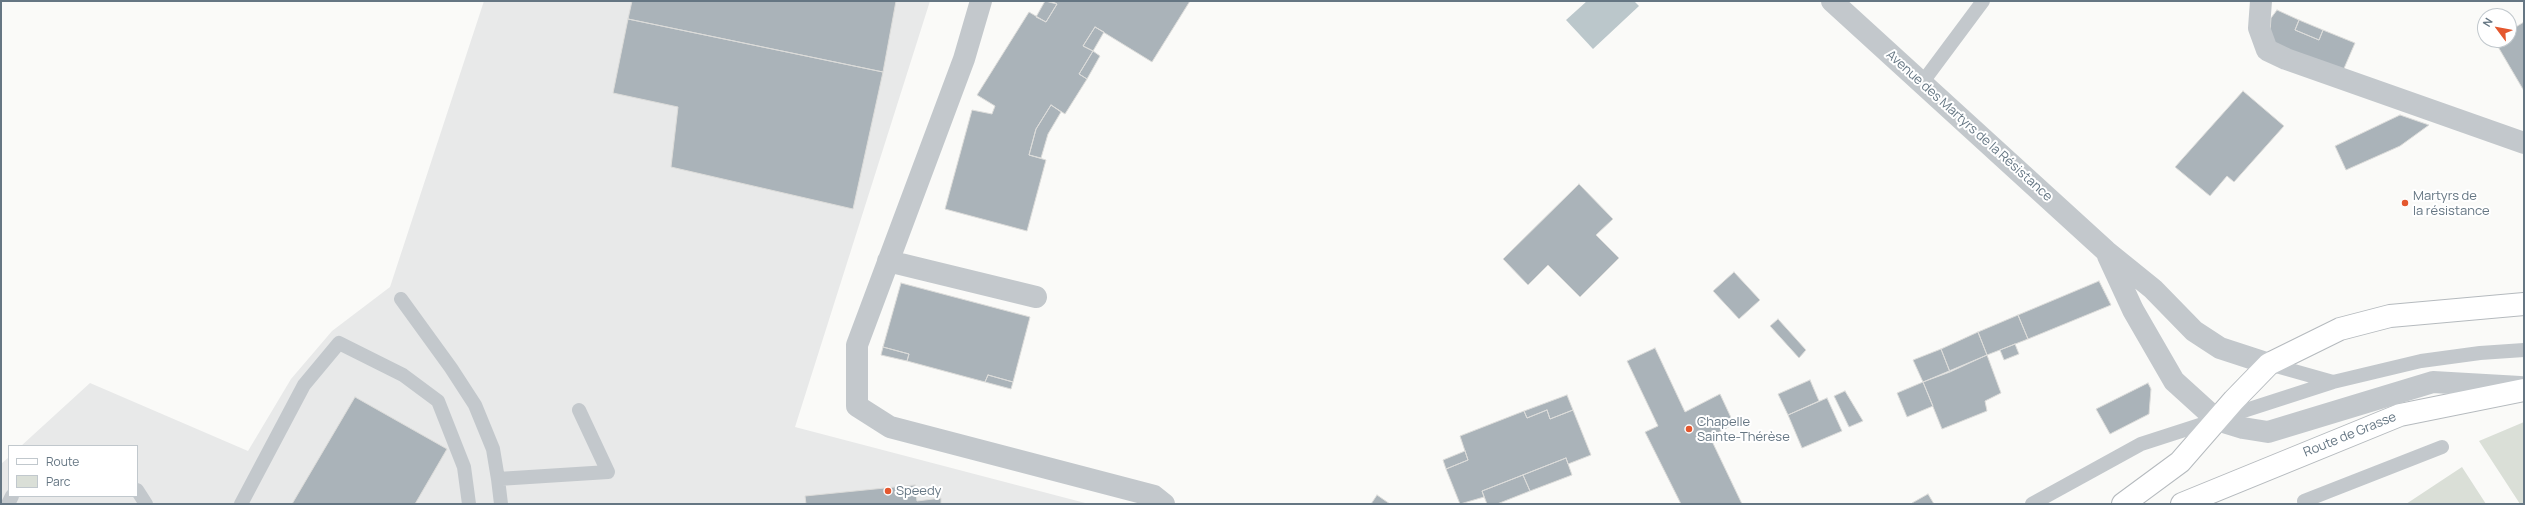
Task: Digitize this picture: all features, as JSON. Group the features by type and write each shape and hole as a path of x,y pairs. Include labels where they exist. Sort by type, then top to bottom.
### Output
{"main road":[{"path":"2123,504 2180,462 2269,364 2340,329 2390,316 2524,304"},
{"name":"Route de Grasse","path":"2182,504 2400,415 2524,389"}],"street":[{"path":"981,1 964,59 857,345 857,406 890,427 1154,496 1164,504"},
{"name":"Avenue des Martyrs de la Résistance","path":"1832,1 2106,251 2153,289 2194,331 2220,348 2269,364"},
{"path":"2261,1 2259,28 2267,50 2286,60 2524,143"},
{"name":"Avenue des Martyrs de la Résistance","path":"2106,251 2133,310 2174,381 2217,420"},
{"path":"888,261 1036,297"},
{"name":"Route de Grasse","path":"2217,420 2243,428 2268,432 2433,382 2524,389"}],"lane":[{"path":"1922,83 1983,1"},
{"path":"401,299 451,368 474,405 493,449 501,504"},
{"path":"241,504 304,384 339,344 403,376 438,401 464,467 469,504"},
{"path":"2032,504 2140,444 2334,382 2421,361 2480,353 2524,350"},
{"path":"2269,364 2334,382"},
{"path":"498,479 608,472 579,410"},
{"path":"2302,503 2442,447"},
{"path":"138,492 146,504"}],"shaded area":[{"path":"484,1 930,1 795,427 1089,504 1,504 1,464 8,458 8,497 138,497 138,445 22,445 90,383 248,451 291,379 332,331 390,287"},
{"path":"1587,1 1634,1 1639,6 1593,49 1566,20"}],"green space":[{"path":"2524,422 2524,504 2520,504 2479,441"},
{"path":"2462,467 2486,504 2406,504"}],"building":[{"path":"632,1 896,1 883,72 628,19"},
{"path":"1045,1 1057,4 1046,22 1036,17"},
{"path":"1052,1 1190,1 1152,62 1095,27 1083,46 1093,51 1079,74 1087,79 1065,114 1051,105 1036,129 1029,155 1046,160 1027,231 945,209 972,110 992,114 995,106 977,95 1029,12 1046,22 1057,4"},
{"path":"2277,10 2299,20 2295,30 2319,40 2323,30 2355,43 2342,73 2275,44 2270,32 2271,18"},
{"path":"628,19 883,72 853,209 671,167 678,107 613,93"},
{"path":"2299,20 2323,30 2319,40 2295,30"},
{"path":"2524,22 2524,91 2499,48 2517,48 2517,26"},
{"path":"1095,27 1104,32 1093,51 1083,46"},
{"path":"1093,51 1100,56 1087,79 1079,74"},
{"path":"2243,91 2284,126 2234,182 2227,176 2210,196 2175,167"},
{"path":"1051,105 1061,112 1048,134 1041,158 1029,155 1036,129"},
{"path":"2400,115 2429,125 2400,146 2346,170 2335,146"},
{"path":"1579,184 1613,219 1596,235 1619,258 1580,297 1548,265 1528,285 1503,259"},
{"path":"1734,272 1760,300 1739,319 1713,291"},
{"path":"2099,281 2111,305 2028,339 2018,315"},
{"path":"901,283 1030,317 1013,382 988,375 985,382 907,361 909,354 883,347"},
{"path":"2018,315 2028,339 1987,355 1978,332"},
{"path":"1778,319 1806,350 1799,358 1770,326"},
{"path":"1978,332 1987,355 1950,372 1941,349"},
{"path":"2015,344 2019,354 2004,360 2000,350"},
{"path":"883,347 909,354 907,361 881,355"},
{"name":"Chapelle Sainte-Thérèse","path":"1655,348 1685,412 1720,394 1734,424 1710,437 1742,504 1681,504 1645,432 1658,426 1627,361"},
{"path":"1941,349 1950,372 1923,382 1913,360"},
{"path":"1987,355 2001,393 1985,401 1987,411 1942,429 1923,382"},
{"path":"988,375 1013,382 1011,389 985,382"},
{"path":"1810,380 1819,401 1788,415 1778,394"},
{"path":"1923,382 1933,406 1907,417 1897,393"},
{"path":"2148,383 2151,389 2149,414 2110,434 2096,409"},
{"path":"1845,391 1863,421 1849,427 1834,396"},
{"path":"1567,395 1573,410 1550,419 1547,410 1527,418 1524,411"},
{"path":"355,397 447,449 415,504 292,504"},
{"path":"1827,398 1842,431 1802,448 1788,415"},
{"path":"1547,410 1550,419 1573,410 1591,455 1568,464 1566,458 1482,491 1484,497 1460,504 1446,469 1468,460 1460,436 1524,411 1527,418"},
{"path":"1465,451 1468,460 1446,469 1443,460"},
{"path":"1566,458 1572,475 1530,491 1523,475"},
{"path":"1523,475 1530,491 1497,504 1487,504 1482,491"},
{"name":"Speedy","path":"915,485 917,501 941,498 941,504 806,504 805,496"},
{"path":"1928,494 1934,504 1912,503"},
{"path":"1377,495 1390,504 1371,504"}],"place":[{"name":"Martyrs de la résistance","path":"2405,203"},
{"name":"Chapelle Sainte-Thérèse","path":"1689,429"},
{"name":"Speedy","path":"888,491"}]}
